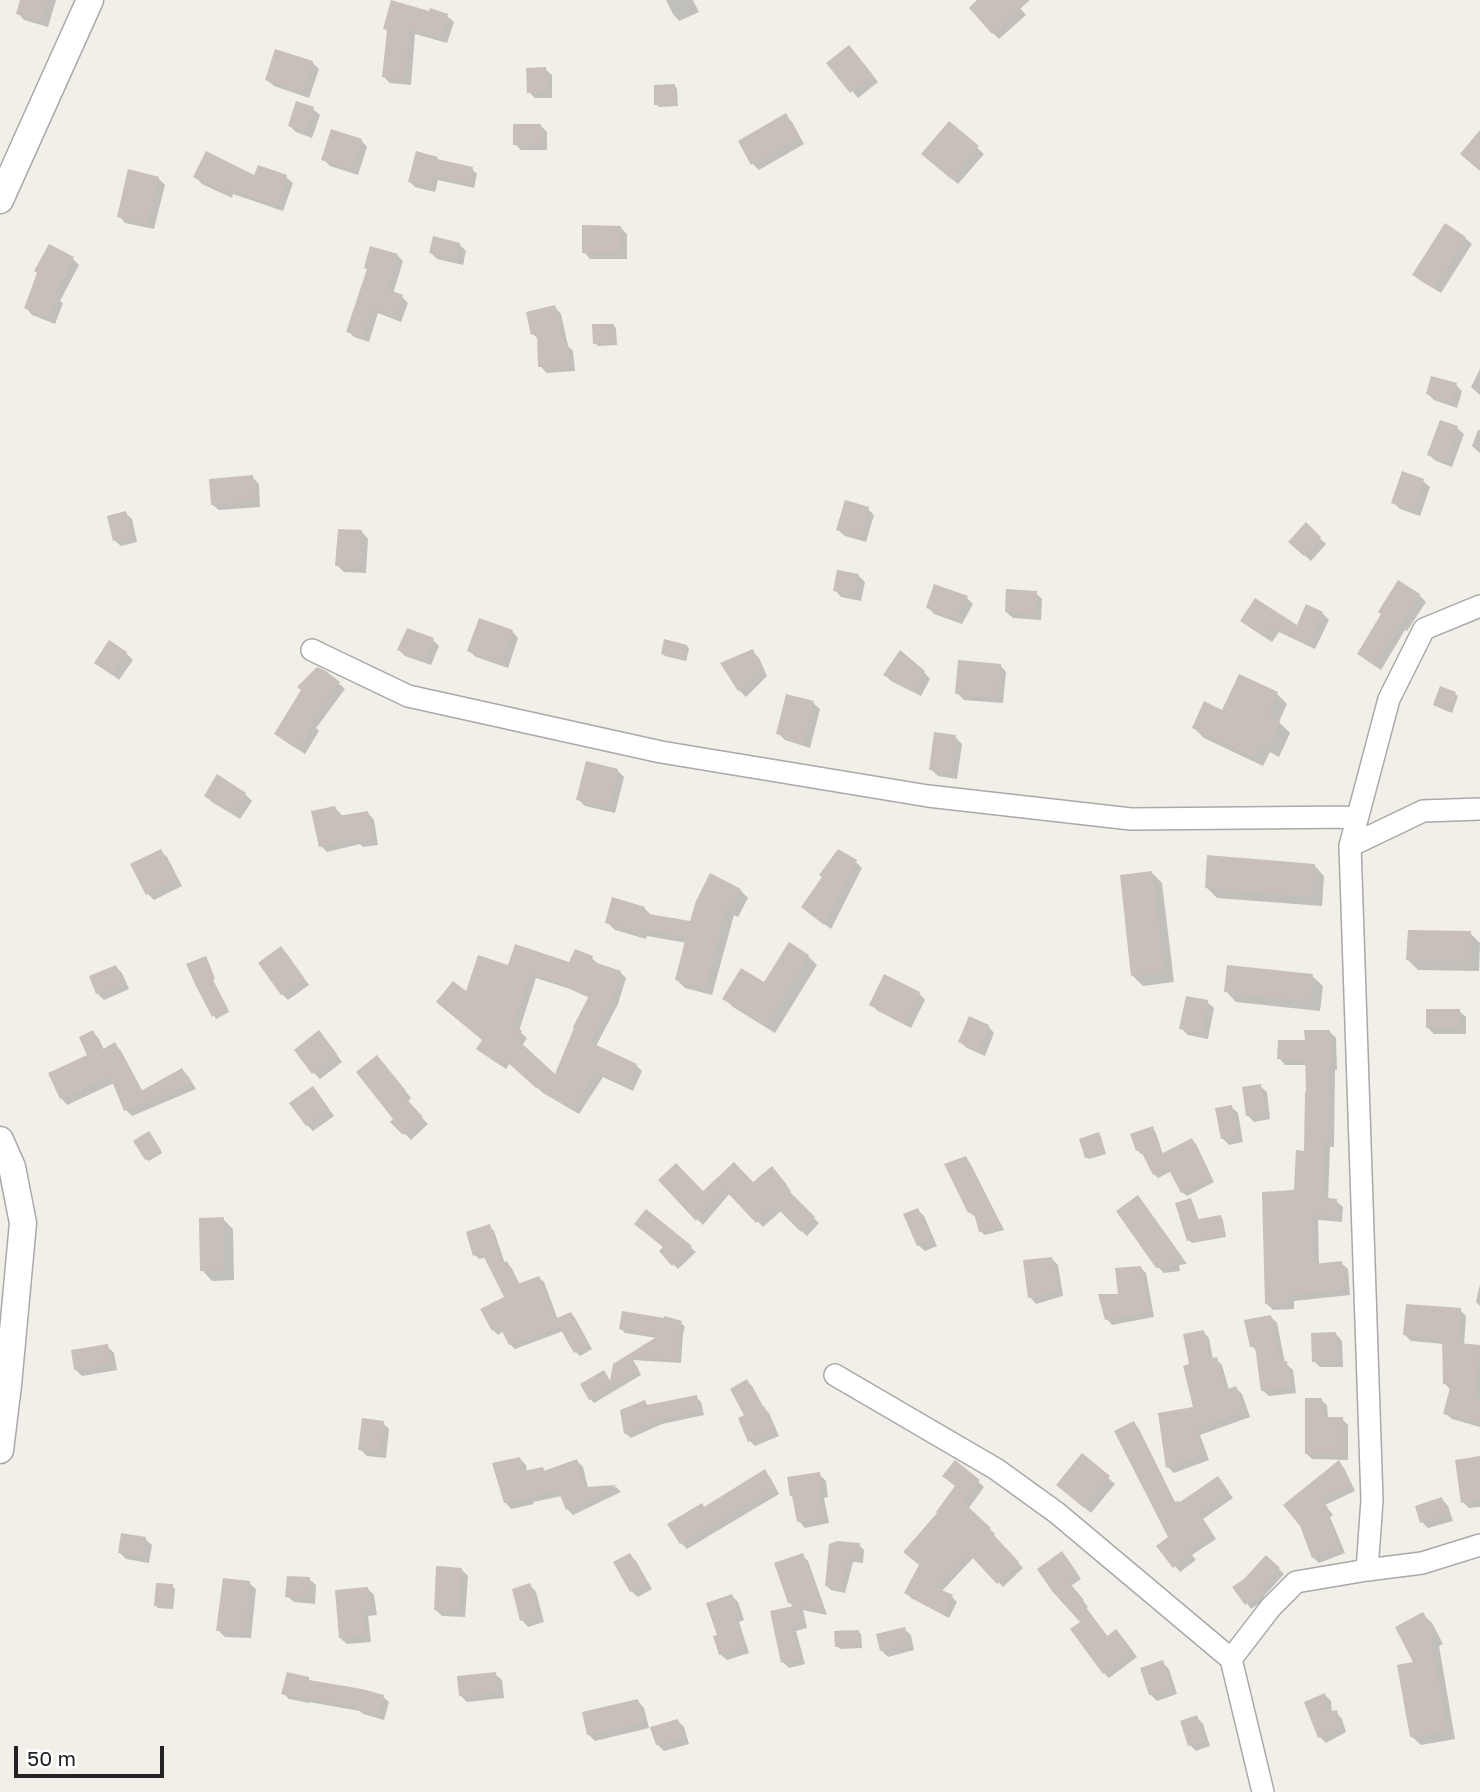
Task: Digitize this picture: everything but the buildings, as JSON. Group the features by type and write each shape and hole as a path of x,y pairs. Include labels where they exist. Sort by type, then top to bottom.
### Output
{"street":[{"path":"0,200 90,0"},
{"path":"1367,1570 1372,1500 1350,846 1389,699 1424,629 1480,606"},
{"path":"312,650 408,696 661,752 915,794 1131,819 1356,817"},
{"path":"1350,846 1423,811 1480,809"},
{"path":"0,1140 12,1167 23,1223 0,1450"},
{"path":"835,1375 996,1469 1057,1513 1231,1659 1263,1792"},
{"path":"1231,1659 1271,1606 1296,1583 1422,1563 1480,1545"}]}
